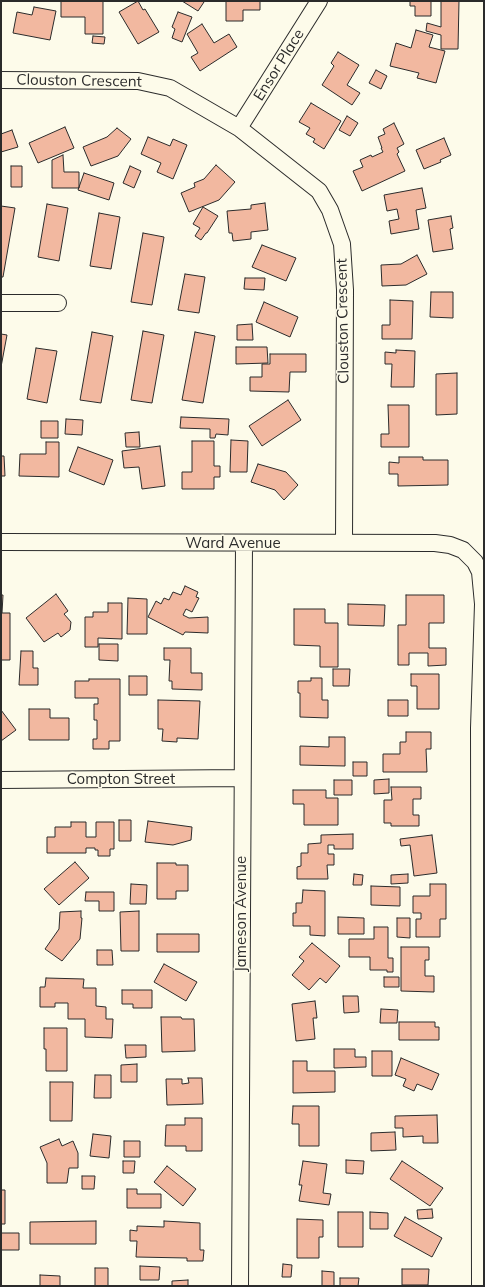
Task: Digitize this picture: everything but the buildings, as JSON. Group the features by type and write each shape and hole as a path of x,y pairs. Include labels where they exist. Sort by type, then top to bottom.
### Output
{"street":[{"name":"Ensor Place","path":"239,128 319,1"},
{"name":"Clouston Crescent","path":"1,80 138,81 170,88 239,128 318,190 330,210 342,244 345,290 344,543"},
{"path":"1,303 58,303"},
{"name":"Ward Avenue","path":"1,542 435,543 450,545 463,550 475,562 480,572 483,604 479,728 480,1286"},
{"name":"Jameson Avenue","path":"240,1286 244,543"},
{"name":"Compton Street","path":"1,780 242,778"}]}
